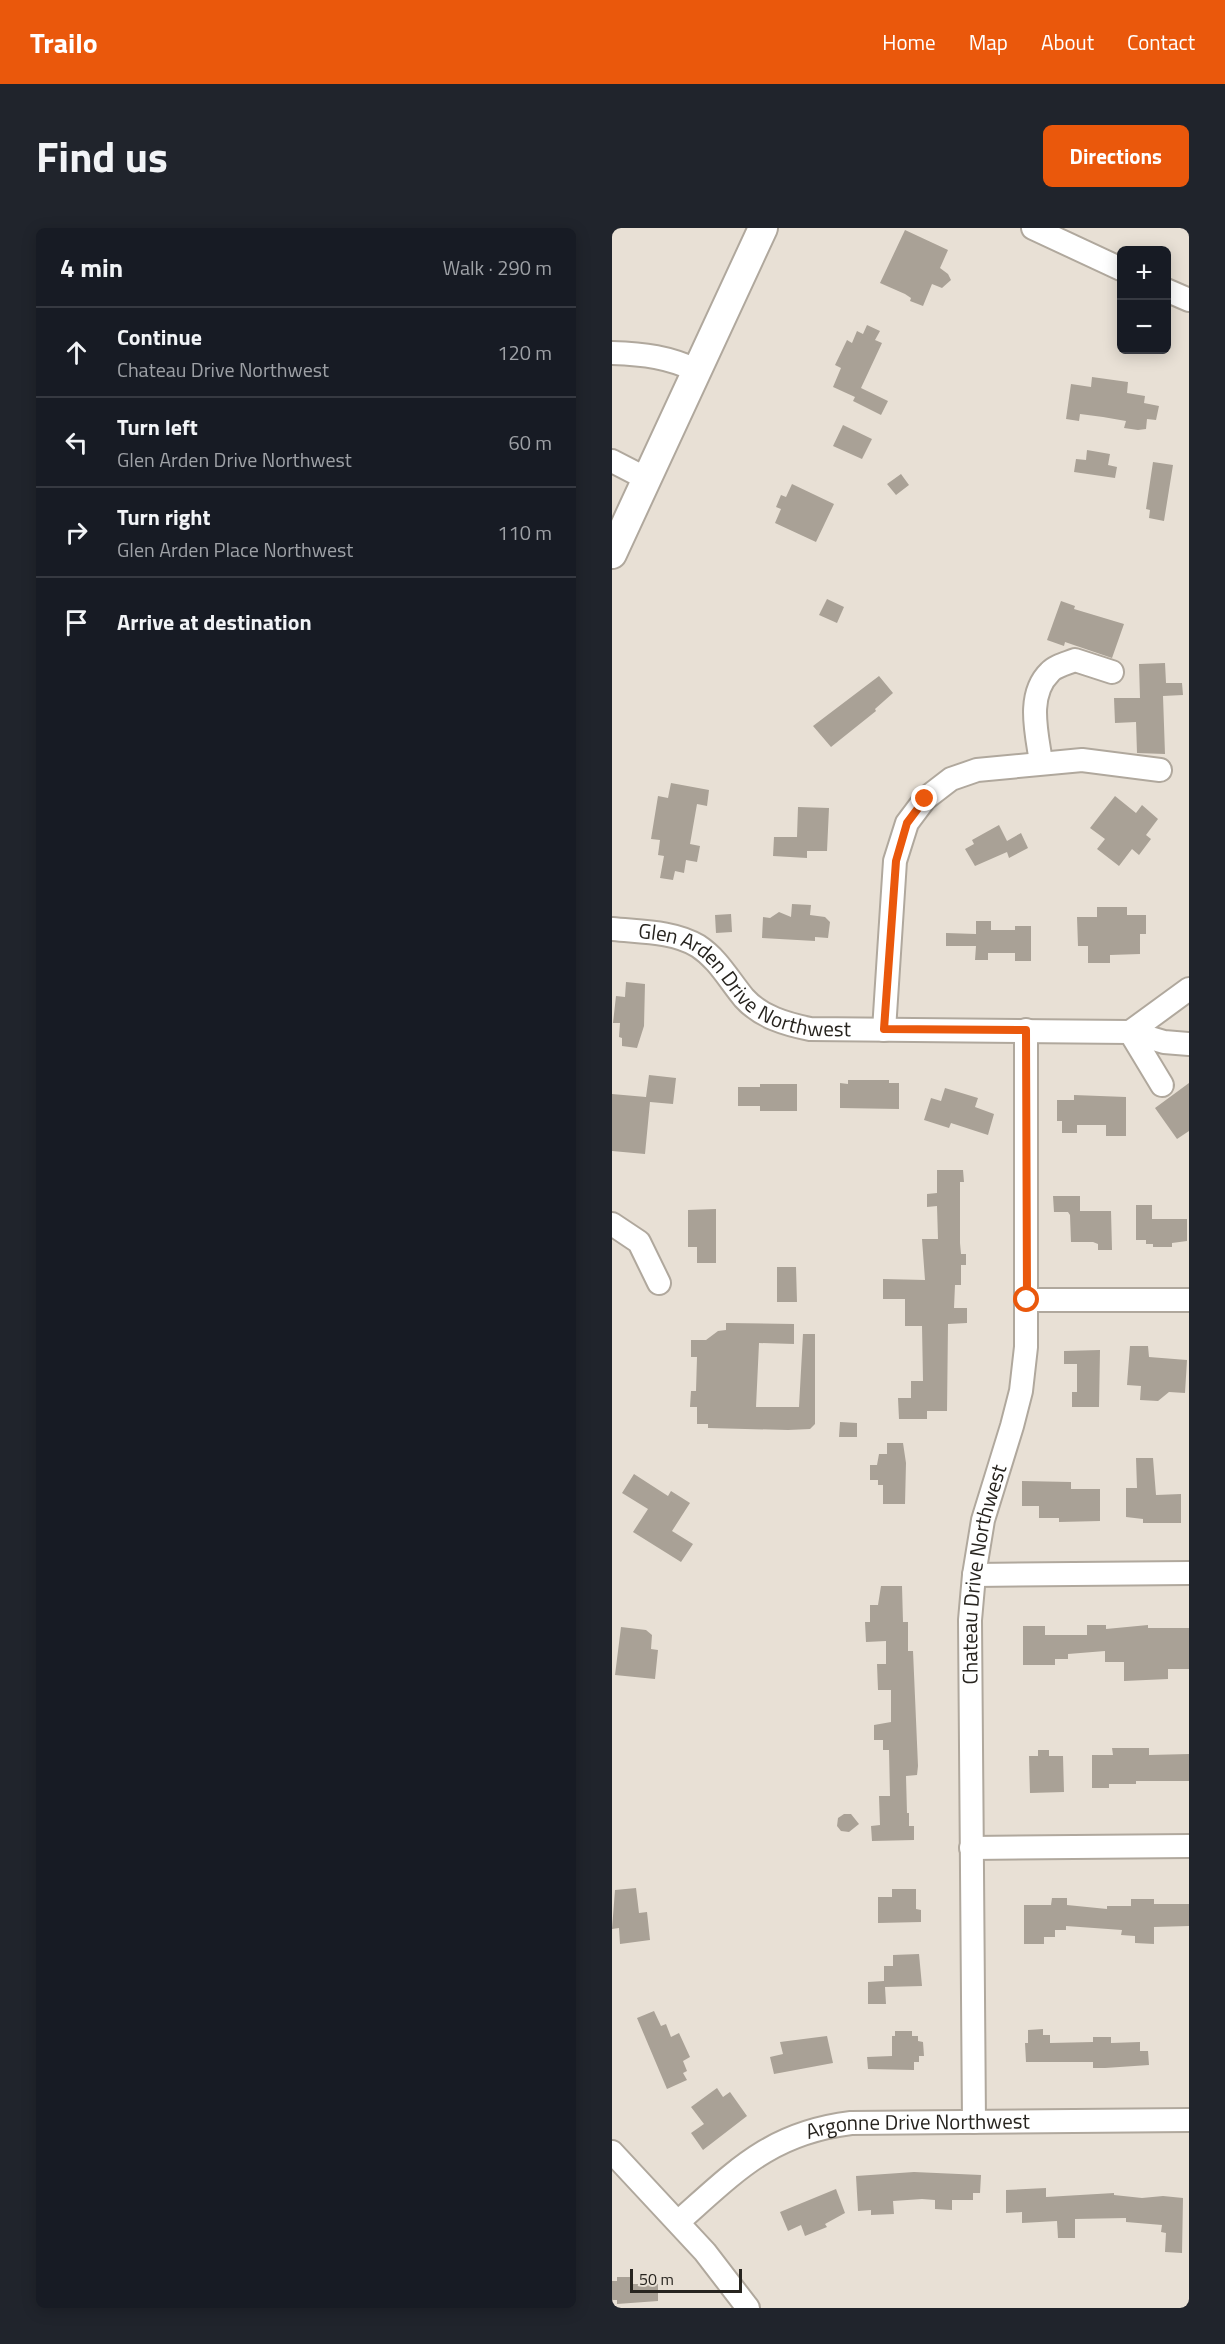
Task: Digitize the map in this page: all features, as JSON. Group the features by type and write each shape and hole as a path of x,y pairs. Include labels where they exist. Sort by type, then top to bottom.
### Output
{"main road":[{"path":"612,554 763,228"}],"street":[{"path":"1033,228 1057,233 1117,266"},
{"path":"1171,292 1189,300"},
{"path":"612,353 652,355 676,360 698,371"},
{"path":"612,461 647,479"},
{"path":"1041,762 1034,713 1039,691 1050,672 1075,660 1112,672"},
{"path":"884,1029 896,861 907,823 925,799 951,779 977,770 1041,762 1082,760 1160,770"},
{"name":"Glen Arden Drive Northwest","path":"612,929 664,934 696,945 710,955 745,999 776,1020 810,1029 1130,1032 1164,1042 1189,1044"},
{"path":"1162,1085 1130,1032 1189,989"},
{"name":"Chateau Drive Northwest","path":"974,2122 970,1620 974,1575 983,1520 1021,1391 1026,1347 1026,1030"},
{"path":"612,1224 639,1242 659,1283"},
{"path":"1027,1300 1189,1300"},
{"path":"974,1575 1189,1573"},
{"path":"971,1848 1189,1846"},
{"name":"Argonne Drive Northwest","path":"678,2222 751,2159 776,2143 801,2133 850,2123 1189,2120"},
{"path":"612,2152 678,2222 748,2308"}],"building":[{"path":"905,230 948,250 940,268 948,274 951,280 942,288 932,284 923,306 910,301 911,298 905,294 880,283"},
{"path":"867,325 880,331 875,340 882,343 861,388 888,401 881,415 853,401 855,397 833,387 841,368 835,365 847,340 852,343 857,331 863,334"},
{"path":"1092,377 1128,382 1127,393 1145,396 1144,403 1159,406 1156,420 1147,419 1146,429 1138,430 1124,428 1126,421 1103,417 1080,414 1079,421 1066,419 1071,384 1091,387"},
{"path":"843,425 872,439 862,459 833,446"},
{"path":"1087,450 1110,454 1108,465 1117,467 1115,478 1074,472 1076,459 1086,460"},
{"path":"1153,462 1173,465 1164,521 1149,518 1150,510 1146,509"},
{"path":"901,474 909,485 896,495 887,484"},
{"path":"792,484 834,504 816,542 775,523 781,509 776,507 781,495 786,497"},
{"path":"827,599 844,607 837,623 819,615"},
{"path":"1061,601 1075,606 1074,609 1124,624 1112,658 1065,642 1064,646 1047,640"},
{"path":"1165,663 1166,683 1182,683 1183,695 1163,696 1165,754 1137,753 1136,722 1115,723 1114,698 1140,698 1139,664"},
{"path":"879,676 893,693 875,709 876,711 831,747 813,726"},
{"path":"671,783 709,790 707,806 697,804 690,844 700,846 697,862 686,860 684,873 675,871 673,880 660,878 664,856 658,855 660,840 651,839 658,796 668,798"},
{"path":"1115,796 1136,813 1142,805 1158,819 1146,835 1151,839 1139,855 1132,849 1119,866 1097,849 1105,839 1090,828"},
{"path":"798,807 829,808 827,851 807,851 807,858 773,856 774,837 797,837"},
{"path":"999,825 1007,841 1021,833 1028,848 1009,858 1007,852 975,866 965,849 974,844 972,840"},
{"path":"792,904 811,905 810,915 825,917 830,922 828,938 815,937 815,941 762,938 763,917 770,918 779,912 791,917"},
{"path":"1097,907 1127,907 1127,915 1146,915 1146,934 1140,934 1140,954 1110,955 1110,963 1088,963 1088,946 1078,946 1077,917 1097,917"},
{"path":"731,914 732,932 716,933 715,915"},
{"path":"976,921 991,921 991,930 1015,930 1015,926 1031,926 1031,961 1015,961 1015,953 988,953 988,960 975,960 976,946 946,946 946,933 976,934"},
{"path":"626,982 645,984 644,1026 637,1048 622,1046 622,1038 619,1037 620,1023 613,1023 616,996 625,997"},
{"path":"649,1075 676,1078 673,1104 650,1102 645,1154 612,1151 612,1094 646,1097"},
{"path":"848,1080 889,1080 889,1083 899,1083 899,1109 840,1108 840,1083 848,1084"},
{"path":"1189,1083 1189,1131 1177,1139 1155,1108"},
{"path":"760,1084 797,1084 797,1111 760,1111 760,1106 738,1106 738,1087 760,1087"},
{"path":"945,1088 978,1098 975,1107 994,1114 988,1135 951,1123 949,1128 924,1120 931,1098 941,1101"},
{"path":"1074,1095 1126,1097 1126,1136 1106,1136 1106,1125 1077,1125 1077,1133 1062,1133 1062,1121 1057,1121 1057,1100 1074,1100"},
{"path":"937,1170 963,1170 964,1182 960,1182 960,1243 961,1254 966,1254 966,1265 961,1265 961,1285 955,1285 954,1308 967,1308 967,1323 948,1324 947,1411 927,1411 927,1419 899,1419 898,1398 911,1398 911,1381 923,1381 922,1326 905,1326 905,1299 883,1299 883,1279 925,1280 922,1239 938,1239 937,1206 927,1207 927,1194 937,1193"},
{"path":"1053,1196 1080,1196 1080,1211 1111,1211 1112,1250 1098,1250 1098,1244 1093,1242 1071,1242 1070,1215 1068,1212 1054,1212"},
{"path":"1136,1205 1152,1205 1152,1219 1187,1219 1187,1241 1172,1243 1172,1247 1153,1247 1153,1244 1146,1244 1146,1240 1136,1240"},
{"path":"716,1209 716,1263 697,1263 697,1247 688,1247 688,1210"},
{"path":"777,1267 796,1267 797,1302 777,1302"},
{"path":"726,1323 794,1324 794,1344 759,1343 756,1407 799,1407 803,1334 815,1334 815,1424 810,1429 708,1428 708,1424 697,1424 697,1407 690,1407 691,1391 696,1391 697,1357 691,1357 691,1340 706,1340 718,1331 726,1330"},
{"path":"1130,1346 1148,1346 1149,1357 1187,1360 1185,1393 1169,1392 1158,1401 1140,1400 1141,1386 1127,1385"},
{"path":"1100,1350 1099,1407 1072,1407 1072,1392 1077,1392 1077,1364 1064,1364 1064,1351"},
{"path":"840,1422 857,1423 857,1437 839,1437"},
{"path":"887,1443 903,1443 906,1463 905,1504 883,1504 883,1485 878,1485 878,1480 870,1480 870,1465 877,1465 879,1454 887,1454"},
{"path":"1136,1458 1153,1458 1156,1495 1181,1494 1181,1523 1143,1523 1143,1519 1126,1517 1126,1488 1137,1488"},
{"path":"634,1474 668,1496 671,1491 690,1503 672,1531 693,1544 681,1562 633,1532 648,1509 622,1493"},
{"path":"1022,1481 1071,1482 1071,1489 1100,1489 1100,1521 1059,1522 1059,1518 1039,1518 1039,1506 1022,1506"},
{"path":"881,1586 902,1586 903,1622 908,1622 908,1651 913,1651 918,1766 917,1775 906,1776 907,1813 909,1813 909,1826 914,1826 914,1840 872,1841 871,1826 880,1825 879,1796 890,1796 889,1750 883,1750 883,1740 874,1740 874,1725 891,1722 891,1690 878,1690 877,1664 886,1664 886,1641 866,1642 865,1622 870,1622 870,1605 878,1605"},
{"path":"1087,1625 1106,1625 1106,1629 1148,1625 1148,1628 1189,1628 1189,1669 1168,1669 1168,1679 1124,1681 1124,1662 1105,1662 1105,1651 1068,1654 1068,1659 1055,1659 1055,1665 1023,1665 1023,1626 1045,1626 1045,1635 1087,1635"},
{"path":"621,1627 646,1630 652,1635 651,1649 658,1650 655,1679 615,1675"},
{"path":"1112,1748 1149,1748 1149,1755 1189,1754 1189,1781 1136,1781 1136,1784 1109,1784 1109,1788 1092,1788 1092,1755 1113,1755"},
{"path":"1038,1750 1049,1750 1049,1756 1063,1756 1064,1792 1030,1793 1029,1756 1038,1756"},
{"path":"844,1814 851,1814 859,1824 849,1832 841,1831 837,1826 838,1818"},
{"path":"636,1888 639,1913 647,1912 650,1940 620,1944 619,1928 612,1929 615,1890"},
{"path":"892,1889 916,1889 916,1909 921,1910 921,1922 878,1923 878,1897 892,1897"},
{"path":"1052,1898 1067,1898 1067,1905 1107,1909 1107,1906 1131,1906 1131,1899 1154,1899 1154,1904 1189,1904 1189,1926 1154,1927 1154,1944 1135,1943 1135,1936 1121,1935 1122,1930 1066,1926 1066,1930 1055,1930 1055,1937 1044,1937 1044,1944 1024,1944 1024,1905 1051,1905"},
{"path":"919,1954 922,1986 885,1987 886,2004 868,2004 868,1982 884,1981 884,1966 893,1966 893,1955"},
{"path":"654,2011 661,2026 666,2024 671,2037 679,2033 690,2057 683,2061 687,2071 683,2073 687,2080 667,2089 637,2018"},
{"path":"1043,2029 1043,2035 1050,2035 1050,2043 1093,2042 1093,2037 1111,2037 1111,2043 1140,2042 1140,2051 1148,2051 1149,2065 1093,2068 1093,2062 1026,2062 1025,2043 1028,2043 1028,2030"},
{"path":"895,2031 912,2031 912,2036 918,2036 918,2041 923,2042 924,2056 919,2056 919,2062 914,2062 914,2070 868,2069 867,2057 892,2056 892,2036 895,2036"},
{"path":"827,2036 833,2063 774,2074 770,2057 783,2054 780,2042"},
{"path":"717,2088 723,2097 730,2092 747,2116 703,2150 691,2133 704,2124 691,2107"},
{"path":"914,2172 981,2175 980,2193 973,2193 973,2200 952,2200 952,2210 935,2209 935,2200 922,2199 893,2201 894,2214 871,2215 871,2210 858,2211 856,2176"},
{"path":"1046,2188 1046,2197 1114,2193 1114,2195 1142,2198 1163,2196 1183,2198 1182,2253 1165,2252 1166,2233 1161,2232 1162,2225 1126,2222 1126,2218 1075,2219 1075,2238 1058,2238 1057,2221 1022,2223 1022,2212 1006,2213 1006,2190"},
{"path":"836,2189 845,2213 825,2224 827,2227 805,2236 801,2225 788,2231 780,2212"},
{"path":"617,2277 633,2277 633,2284 658,2284 658,2301 617,2304 617,2300 612,2300 612,2281 617,2281"}],"route":[{"path":"925,799 907,823 900,840 896,861 884,1029 1026,1030 1027,1300"}]}
